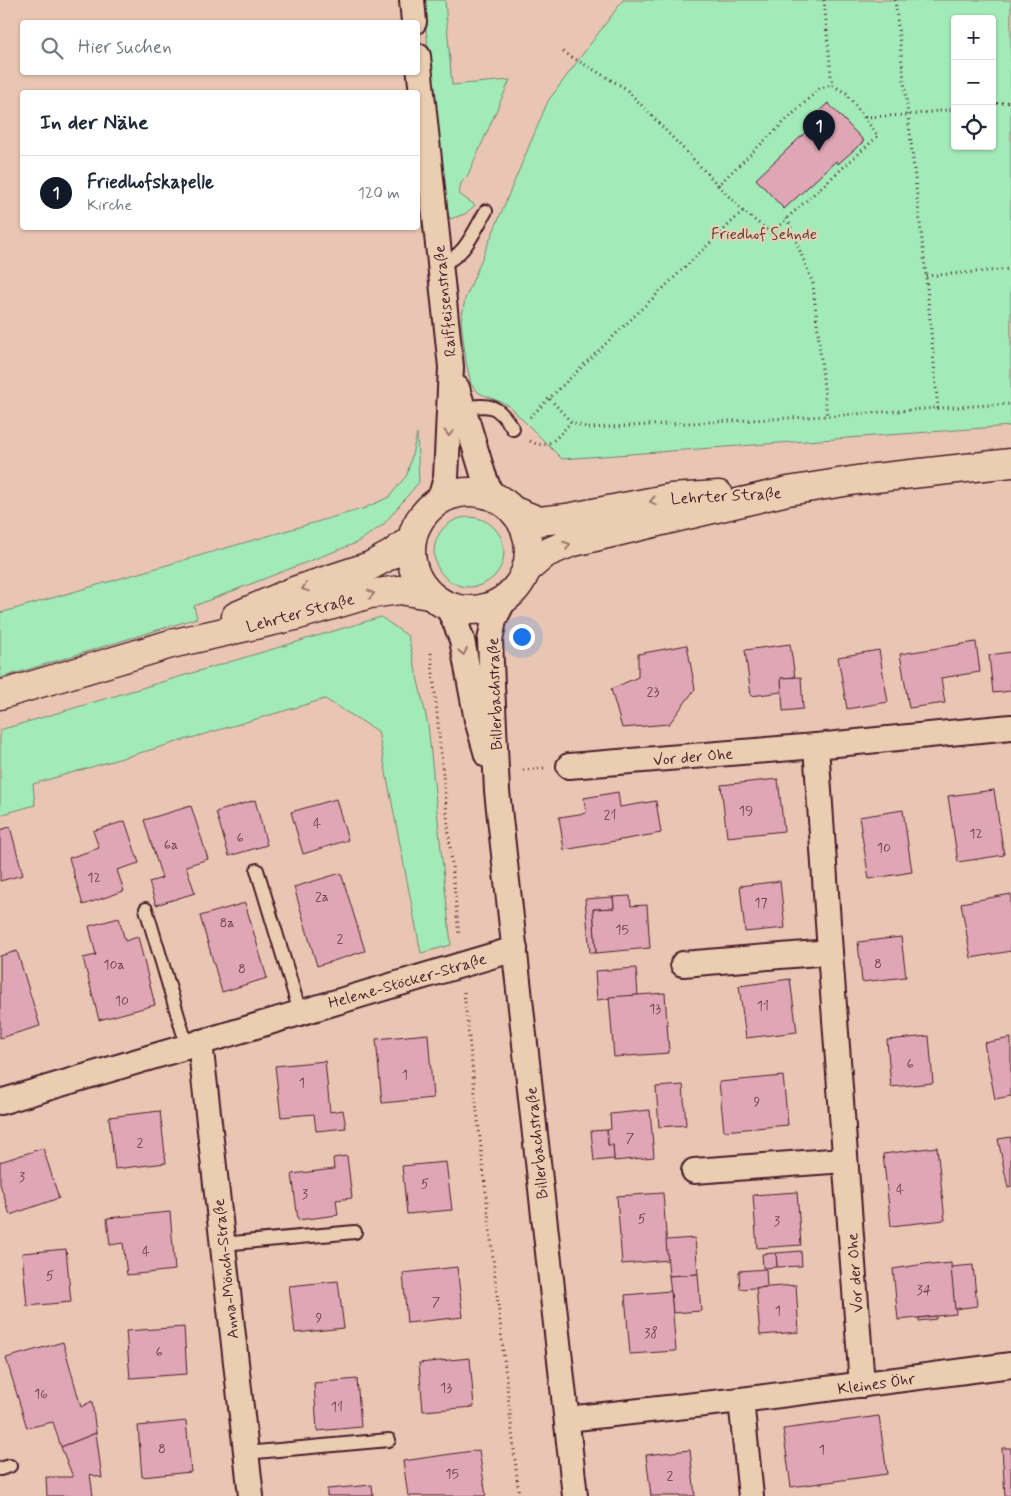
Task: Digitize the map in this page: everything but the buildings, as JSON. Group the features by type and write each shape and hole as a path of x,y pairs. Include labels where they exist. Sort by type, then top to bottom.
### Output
{"main road":[{"path":"788,491 857,480 1011,464"},
{"path":"474,491 491,495 504,502 514,511 523,524 528,539 529,555 526,570 513,592 504,600 486,609 466,611 438,600 417,578 411,559 412,539 417,523 427,509 440,499 457,493 474,491"},
{"name":"Lehrter Straße","path":"514,511 539,520 567,518 671,498 788,491"},
{"name":"Lehrter Straße","path":"526,570 546,553 570,543 788,491"},
{"name":"Lehrter Straße","path":"171,644 294,591 370,566 392,554 412,539"},
{"name":"Lehrter Straße","path":"0,695 171,644 295,616 370,594 400,590 438,600"}],"street":[{"path":"412,0 414,20"},
{"name":"Raiffeisenstraße","path":"420,75 451,367 446,478 440,499"},
{"name":"Raiffeisenstraße","path":"451,367 491,495"},
{"name":"Billerbachstraße","path":"438,600 456,624 462,640 477,720 497,791"},
{"name":"Billerbachstraße","path":"504,600 494,620 490,641 497,791 575,1496"},
{"name":"Vor der Ohe","path":"569,766 816,746 1011,727"},
{"name":"Vor der Ohe","path":"816,746 862,1385"},
{"name":"Helene-Stöcker-Straße","path":"0,1102 514,949"},
{"path":"684,964 830,952"},
{"name":"Anna-Mönch-Straße","path":"193,1044 222,1244 251,1496"},
{"path":"694,1171 845,1160"},
{"name":"Kleines Öhr","path":"567,1419 741,1400 1011,1365"},
{"path":"741,1400 751,1496"}],"lane":[{"path":"440,264 456,256 466,245 486,211"},
{"path":"463,408 486,405 498,410 513,429"},
{"path":"257,870 300,1012"},
{"path":"146,909 193,1044"},
{"path":"222,1244 355,1232"},
{"path":"246,1453 389,1440"}],"path":[{"path":"824,0 832,85"},
{"path":"895,0 926,276 938,408"},
{"path":"563,52 625,88 718,185 743,211 772,234 787,218 878,136 846,93 832,85 820,88 718,185"},
{"path":"996,104 1011,102"},
{"path":"864,117 907,115 951,110"},
{"path":"571,422 548,444 538,446 513,429 530,417 743,211"},
{"path":"787,218 813,284 827,416"},
{"path":"926,276 1011,269"},
{"path":"550,398 571,422 589,428 827,416 1011,404"},
{"path":"431,653 461,964 519,1496"}],"green space":[{"path":"423,0 445,0 452,85 510,80 467,177 461,183 459,194 475,205 465,214 450,219 444,201"},
{"name":"Friedhof Sehnde","path":"623,0 1011,0 1011,426 562,459 508,405 479,393 471,384 461,321 465,299 548,101"},
{"path":"417,434 419,482 383,525 356,543 194,606 197,618 0,678 0,613 365,508 389,497 407,475"},
{"path":"476,517 489,523 498,532 502,538 504,552 502,566 494,577 483,585 462,587 455,585 444,577 436,566 434,545 436,538 444,527 455,519"},
{"path":"381,617 408,636 428,725 451,945 421,953 378,731 325,699 33,784 35,805 0,815 0,730"}],"place":[{"name":"Friedhofskapelle","path":"819,151"}]}
